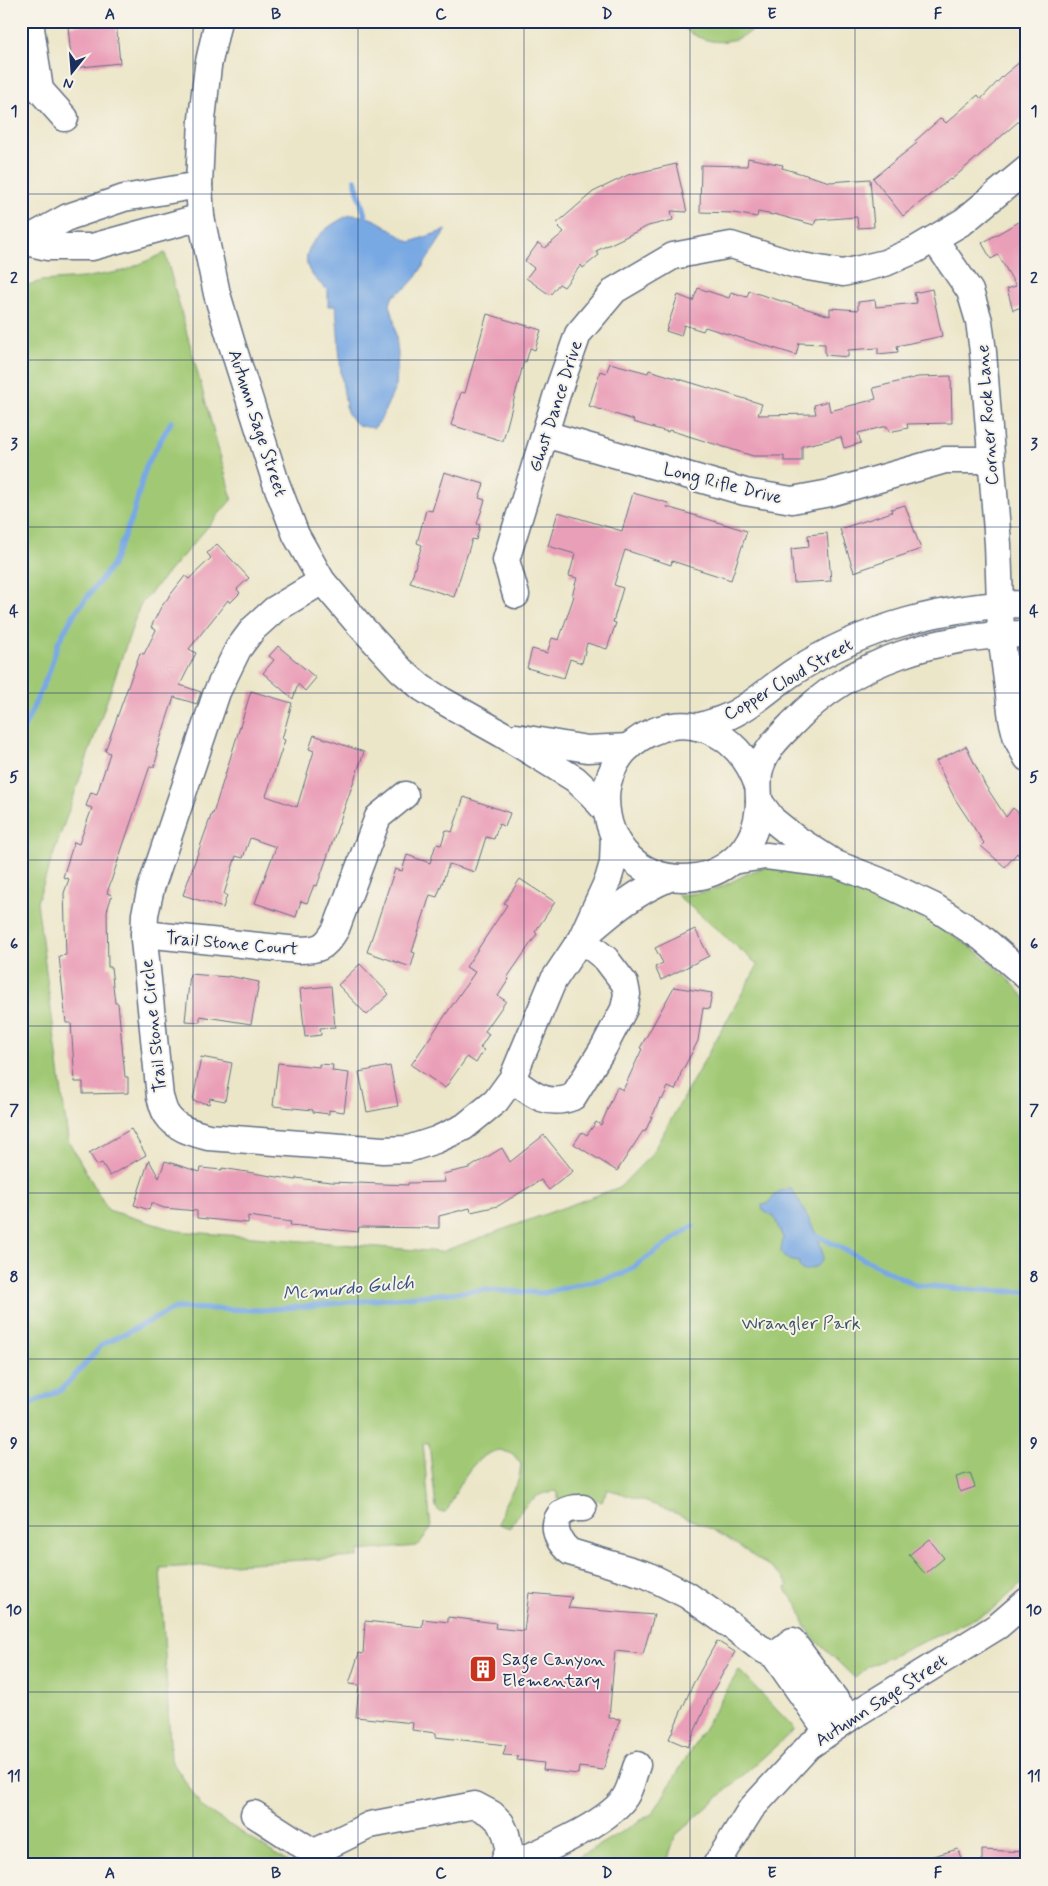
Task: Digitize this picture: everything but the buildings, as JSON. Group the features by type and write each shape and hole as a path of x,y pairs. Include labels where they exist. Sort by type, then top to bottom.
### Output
{"street":[{"path":"30,21 40,90 65,118"},
{"name":"Autumn Sage Street","path":"218,21 208,66 202,119 201,217 217,294 225,322 276,482 296,534 322,581 356,622 401,670 422,688 575,779 606,811"},
{"name":"Ghost Dance Drive","path":"516,595 506,560 545,434 578,334 615,290 673,256 731,245 796,265 843,273 885,263 915,250 964,221 1027,169"},
{"path":"24,242 68,217 124,198 200,184"},
{"path":"24,242 48,247 92,248 201,217"},
{"name":"Corner Rock Lane","path":"934,238 970,291 979,321 998,544 998,605 1001,634 1012,719 1017,739 1027,758"},
{"name":"Long Rifle Drive","path":"545,434 745,492 792,500 830,493 945,460 991,460"},
{"name":"Trail Stone Circle","path":"322,581 274,610 254,629 238,649 217,692 151,888 145,914 144,934 160,1097 167,1116 184,1130 208,1138 383,1150 408,1148 436,1140 464,1127 496,1101 512,1079 553,981 581,940 608,880 613,863 614,836"},
{"name":"Copper Cloud Street","path":"696,727 721,720 739,712 795,671 842,645 892,624 945,612 998,605 1027,604"},
{"name":"Copper Cloud Street","path":"758,794 759,771 770,747 806,709 852,676 881,661 914,650 982,636 1027,634"},
{"path":"667,727 696,727 711,731 724,738 746,760 753,773 758,794 758,818 744,848 732,861 702,876 669,878 637,864 624,851 614,836 606,811 606,794 610,776 617,761 629,747 653,731 667,727"},
{"name":"Autumn Sage Street","path":"502,734 587,750 629,747"},
{"path":"758,794 773,820 782,828 836,864 880,881 933,906 981,937 1027,977"},
{"name":"Trail Stone Court","path":"144,934 298,950 318,950 330,940 336,929 378,817 405,795"},
{"path":"732,861 766,856 836,864"},
{"name":"Trail Stone Circle","path":"581,940 627,900 647,887 669,878"},
{"path":"512,1079 535,1096 552,1102 573,1097 604,1047 624,1009 627,994 625,984 620,975 606,959 581,940"},
{"path":"583,1508 572,1507 564,1511 555,1526 555,1534 558,1540 570,1552 647,1575 687,1594 760,1648 783,1648 849,1718"},
{"name":"Autumn Sage Street","path":"716,1865 751,1809 809,1746 849,1718 998,1626 1027,1601"},
{"path":"783,1648 828,1732"},
{"path":"504,1865 524,1859 595,1824 611,1812 625,1797 637,1765"},
{"path":"254,1814 317,1859 370,1825 475,1806 501,1823 509,1846 504,1865"}],"green space":[{"path":"677,21 764,21 754,30 743,36 721,42 709,41 698,37"},
{"name":"Wrangler Park","path":"165,253 232,499 140,605 37,902 68,1140 108,1210 177,1231 441,1252 620,1187 651,1155 758,965 677,895 713,890 767,867 789,866 820,873 876,895 924,918 968,945 989,961 1027,1000 1027,1579 991,1611 868,1667 855,1678 813,1638 805,1625 798,1605 785,1590 788,1585 783,1577 715,1531 669,1510 607,1489 602,1502 587,1497 561,1501 558,1499 558,1492 545,1493 527,1504 510,1528 499,1524 503,1507 519,1479 521,1464 513,1454 500,1450 481,1458 474,1465 467,1473 448,1509 445,1512 440,1512 436,1508 429,1443 423,1443 431,1529 417,1546 358,1551 358,1557 160,1568 171,1760 202,1807 292,1865 21,1865 21,287 42,281 83,278 124,271"},
{"path":"739,1670 795,1729 676,1835 666,1865 559,1865 569,1863 653,1813"}],"water":[{"path":"350,215 368,217 375,220 410,242 446,230 416,277 407,287 393,296 390,304 394,319 398,354 396,386 380,421 374,428 360,426 353,421 347,412 341,374 336,306 328,306 328,291 315,279 309,270 307,261 308,252 318,237 334,224"},
{"path":"792,1189 806,1214 817,1235 822,1254 822,1260 819,1264 803,1271 799,1266 799,1262 784,1257 781,1252 783,1238 774,1217 763,1211 762,1205 767,1204 779,1191"}],"waterway":[{"path":"355,180 365,216"},
{"path":"21,735 49,672 58,643 74,614 112,565 133,515 146,466 171,422"},
{"name":"Mcmurdo Gulch","path":"21,1409 62,1389 103,1344 176,1308 262,1310 484,1290 544,1293 623,1274 693,1226"},
{"name":"Mcmurdo Gulch","path":"817,1236 916,1285 1026,1292"}],"place":[{"name":"Sage Canyon Elementary","path":"483,1669"}]}
